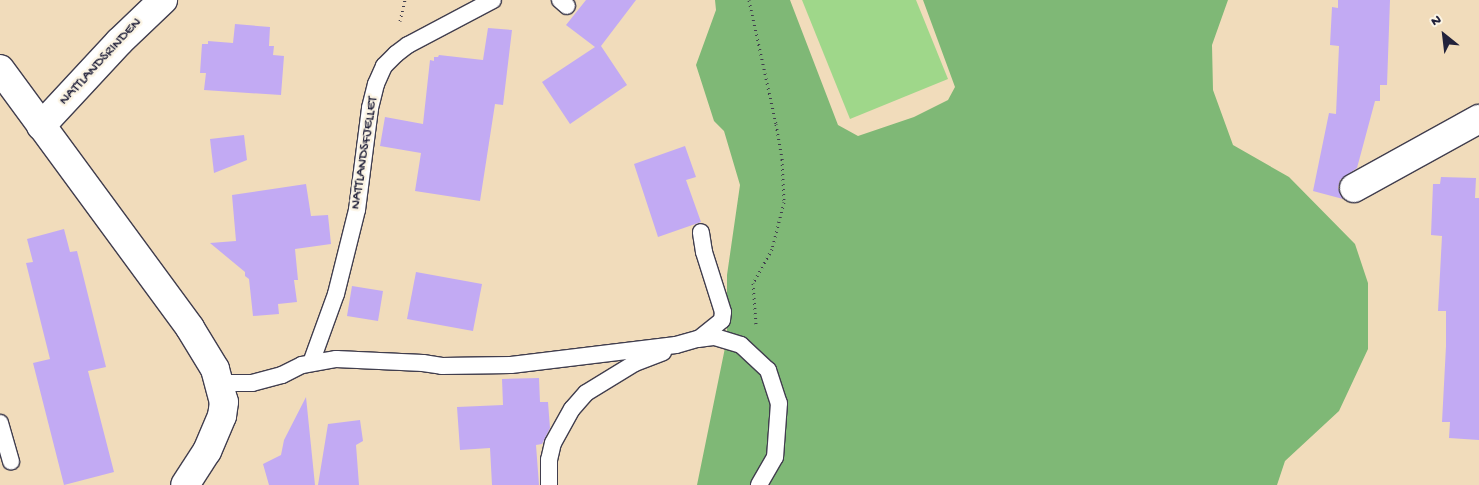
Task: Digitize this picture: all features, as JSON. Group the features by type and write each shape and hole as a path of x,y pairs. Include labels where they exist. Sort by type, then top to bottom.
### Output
{"street":[{"name":"NATTLANDSRINDEN","path":"41,126 119,42 163,0"},
{"path":"2,78 41,126 190,328 204,348 222,387 224,402 217,432 208,451 184,485"},
{"path":"1354,188 1479,119"}],"lane":[{"name":"NATTLANDSFJELLET","path":"311,363 336,294 357,210 370,108 376,84 384,66 396,54 408,46 493,0"},
{"path":"549,485 549,460 553,443 572,409 586,392 635,363 700,338 722,320 723,312 704,252 701,232"},
{"path":"222,387 231,383 252,383 282,375 302,364 336,359 424,363 442,366 511,365 676,345 700,338 715,337 741,345 768,370 779,403 775,457 759,485"},
{"path":"0,423 11,461"}],"path":[{"path":"749,0 776,124 782,159 784,202 772,249 752,283 757,330 752,355"}],"green space":[{"path":"715,0 790,0 838,125 858,136 914,117 948,100 955,87 923,0 1228,0 1212,45 1213,90 1233,145 1289,177 1355,244 1368,283 1368,349 1339,411 1285,461 1277,485 697,485 727,338 727,275 740,185 724,131 714,121 696,65 716,10"},
{"path":"802,0 916,0 948,79 850,119"}],"building":[{"path":"586,0 636,0 601,46 627,85 570,124 542,82 595,47 566,25"},
{"path":"1338,0 1390,0 1387,85 1380,85 1380,101 1375,101 1357,168 1340,180 1338,188 1343,199 1313,191 1329,113 1336,114 1339,46 1330,45 1332,7 1338,8"},
{"path":"235,24 270,27 269,46 274,46 273,55 284,56 281,95 204,90 206,73 200,73 202,44 208,44 208,41 233,43"},
{"path":"488,28 512,30 503,105 495,104 480,201 415,191 421,153 380,146 385,117 423,124 430,60 434,61 434,57 439,55 483,60"},
{"path":"244,135 247,160 214,173 210,139"},
{"path":"685,146 696,177 686,180 701,222 658,237 634,164"},
{"path":"1441,177 1476,178 1475,198 1479,198 1479,440 1449,438 1450,422 1442,422 1446,311 1438,311 1442,236 1431,235 1433,184 1440,184"},
{"path":"306,184 311,216 328,215 331,244 295,249 298,280 294,280 297,302 278,304 279,314 253,316 249,279 245,276 245,272 210,243 236,241 232,195"},
{"path":"64,229 70,252 77,251 106,367 88,371 114,472 64,485 33,363 50,359 26,263 33,262 27,239"},
{"path":"416,272 482,284 473,331 407,319"},
{"path":"352,286 383,291 378,321 347,316"},
{"path":"539,378 540,402 548,402 550,428 542,444 536,445 539,485 492,485 490,448 460,450 457,407 503,405 502,379"},
{"path":"306,397 315,485 269,485 263,464 281,455 284,440"},
{"path":"360,420 363,441 356,445 359,485 318,485 328,424"}]}
